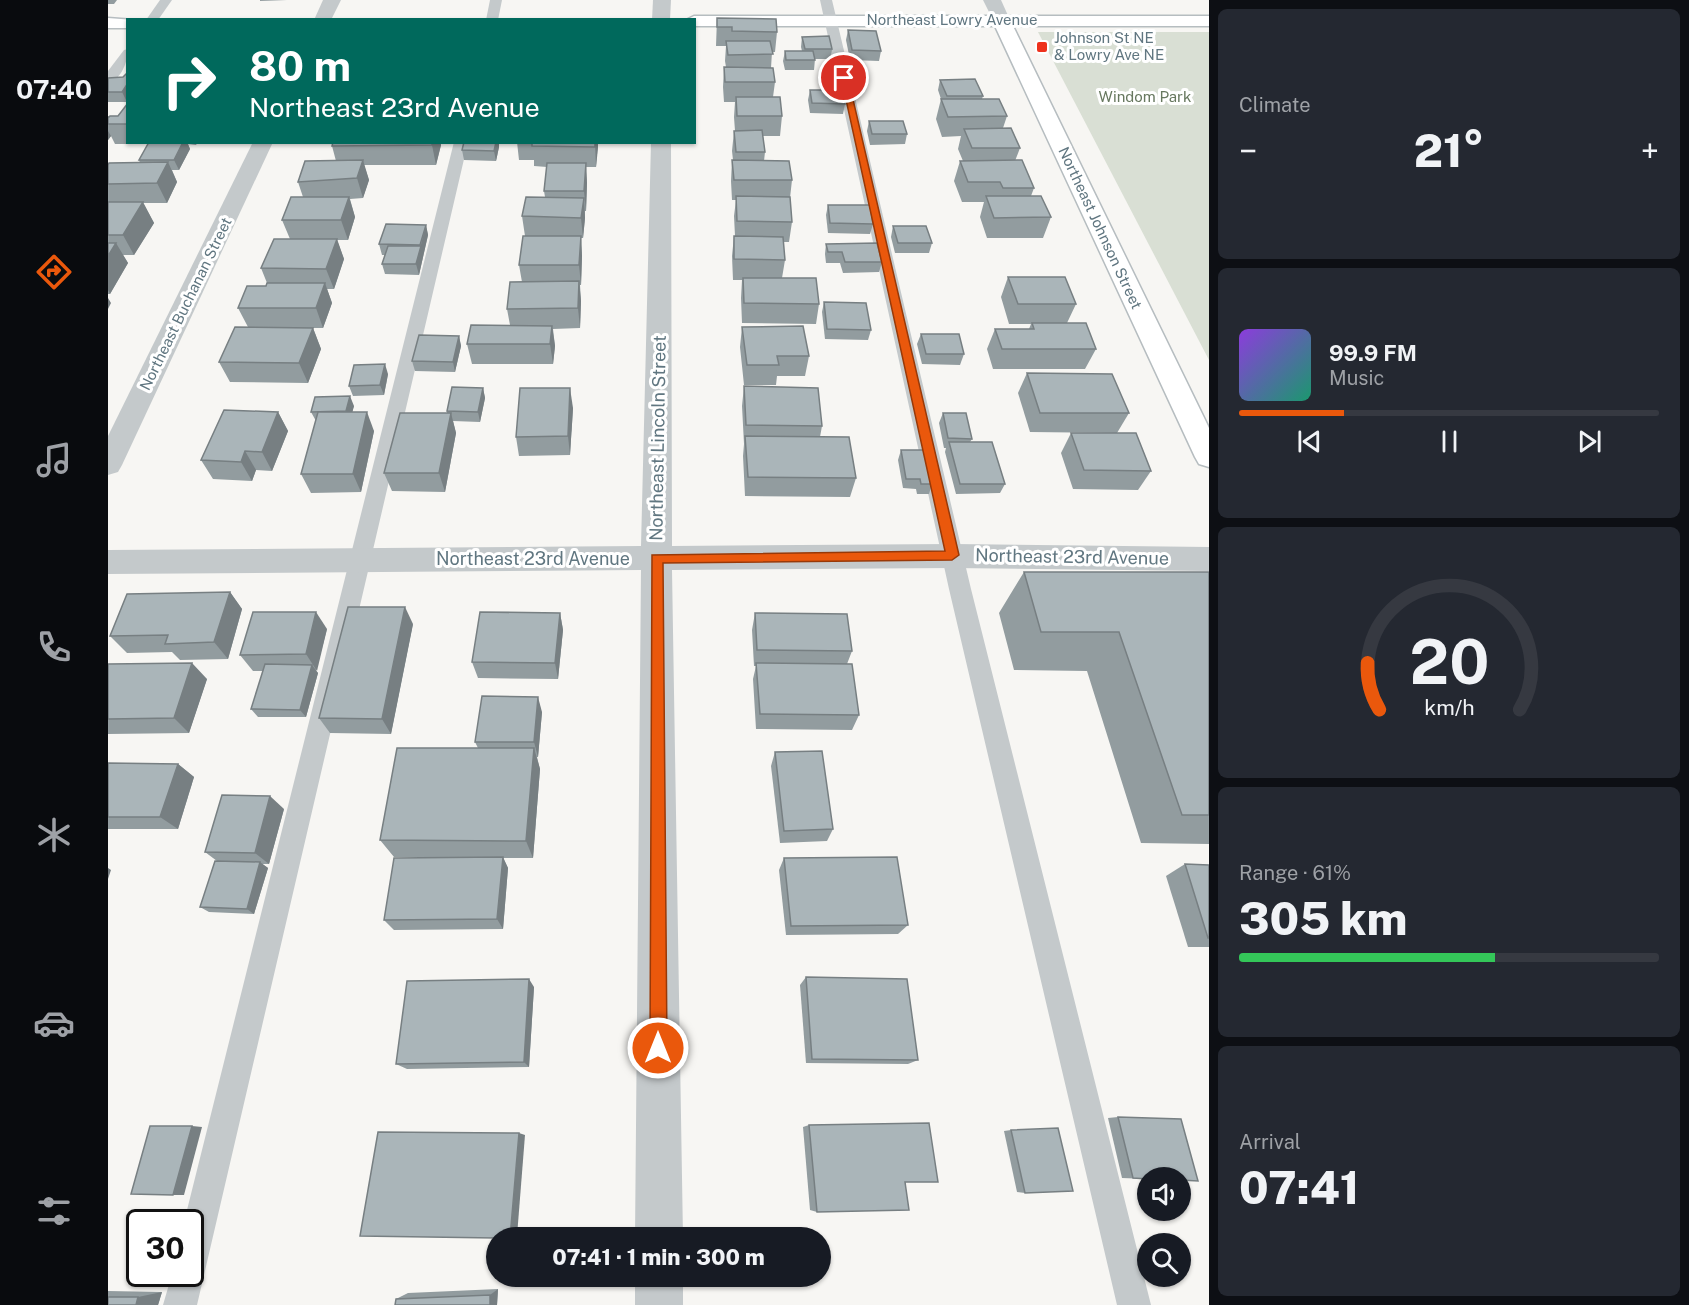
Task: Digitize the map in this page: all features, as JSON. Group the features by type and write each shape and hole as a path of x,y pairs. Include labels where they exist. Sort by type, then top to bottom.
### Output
{"main road":[{"name":"Northeast Lowry Avenue","path":"696,21 828,10 996,10 1209,21"},
{"name":"Northeast Johnson Street","path":"996,10 1209,457"},
{"path":"108,23 126,23"}],"street":[{"path":"323,18 332,0"},
{"path":"661,18 662,0"},
{"name":"Northeast Buchanan Street","path":"108,465 262,144"},
{"name":"Northeast Lincoln Street","path":"659,1227 656,558 661,144"},
{"name":"Northeast 23rd Avenue","path":"108,562 952,555 1209,559"},
{"path":"659,1287 659,1305"}],"lane":[{"path":"153,18 166,0"},
{"path":"492,18 496,0"},
{"path":"828,10 952,555 1134,1305"},
{"path":"108,80 126,56"},
{"path":"203,1209 461,144"},
{"path":"180,1305 185,1287"}],"green space":[{"name":"Windom Park","path":"1038,32 1209,32 1209,360"}],"building":[{"path":"717,18 776,19 777,32 732,31 732,27 717,27"},
{"path":"848,30 876,31 881,51 852,50"},
{"path":"829,36 832,49 805,49 802,37"},
{"path":"726,41 770,41 773,54 728,55"},
{"path":"785,51 813,51 815,60 786,60"},
{"path":"724,67 773,68 775,82 725,82"},
{"path":"126,74 126,86 122,92 108,92 108,78 123,77"},
{"path":"975,79 983,96 947,96 940,80"},
{"path":"810,90 842,90 845,104 812,103"},
{"path":"736,97 780,97 782,116 737,116"},
{"path":"941,99 999,99 1007,116 948,117"},
{"path":"126,106 126,124 108,124 110,116 118,116"},
{"path":"869,121 903,121 907,134 872,134"},
{"path":"1011,128 1020,148 972,148 964,129"},
{"path":"762,130 765,152 736,152 734,131"},
{"path":"148,144 182,144 174,160 139,160"},
{"path":"332,144 432,144 432,145 332,146"},
{"path":"464,144 496,144 494,151 462,150"},
{"path":"532,144 595,144 595,147 532,146"},
{"path":"363,160 357,178 298,182 305,161"},
{"path":"732,160 789,161 792,180 734,180"},
{"path":"1022,160 1034,188 1003,188 1000,182 968,182 960,161"},
{"path":"168,162 157,183 108,184 109,163"},
{"path":"547,163 586,163 584,191 544,191"},
{"path":"736,196 790,197 792,222 737,221"},
{"path":"986,196 1041,196 1051,217 994,218"},
{"path":"291,197 349,197 341,220 282,220"},
{"path":"526,197 584,198 581,218 522,216"},
{"path":"108,202 143,202 123,235 108,235"},
{"path":"828,205 870,205 873,224 830,223"},
{"path":"386,224 426,225 420,245 379,244"},
{"path":"893,226 926,226 932,243 898,243"},
{"path":"523,236 581,236 579,265 519,265"},
{"path":"734,236 783,237 785,260 734,259"},
{"path":"274,239 337,239 326,269 261,268"},
{"path":"108,243 116,243 108,256"},
{"path":"877,243 882,262 845,262 842,252 828,252 826,244"},
{"path":"388,246 421,246 416,264 382,264"},
{"path":"1008,277 1065,277 1076,304 1018,304"},
{"path":"743,278 816,278 819,304 744,303"},
{"path":"579,281 578,308 507,309 510,282"},
{"path":"267,283 325,283 316,308 238,308 247,286 266,286"},
{"path":"824,302 866,303 871,330 827,329"},
{"path":"1032,323 1086,323 1096,349 1002,349 995,329 1034,329"},
{"path":"471,325 552,326 550,344 467,344"},
{"path":"803,326 809,356 777,356 779,365 747,365 742,327"},
{"path":"235,327 313,328 299,363 219,362"},
{"path":"921,334 959,334 964,354 926,354"},
{"path":"419,335 459,336 453,362 412,361"},
{"path":"385,364 380,385 349,386 354,365"},
{"path":"1027,373 1112,374 1129,413 1040,413"},
{"path":"744,386 818,388 822,426 746,425"},
{"path":"452,387 483,388 478,412 447,411"},
{"path":"520,388 570,388 568,436 516,437"},
{"path":"350,396 346,411 311,412 315,397"},
{"path":"224,410 278,412 262,452 245,451 241,462 201,460"},
{"path":"318,412 367,412 353,474 301,474"},
{"path":"400,413 451,413 439,473 384,473"},
{"path":"943,413 966,413 972,439 948,438"},
{"path":"1071,433 1136,433 1151,471 1084,470"},
{"path":"745,436 849,437 856,478 748,477"},
{"path":"949,442 992,442 1005,484 960,484"},
{"path":"901,450 925,450 932,484 921,484 920,479 906,479"},
{"path":"1024,572 1209,572 1209,815 1182,815 1119,632 1041,632"},
{"path":"230,592 214,642 165,644 168,635 110,636 127,594"},
{"path":"348,607 405,607 382,719 319,718"},
{"path":"253,612 316,612 306,654 240,655"},
{"path":"480,612 560,613 555,663 472,662"},
{"path":"755,613 847,614 852,651 757,650"},
{"path":"192,663 174,718 108,719 108,664"},
{"path":"756,663 852,664 859,715 760,714"},
{"path":"265,664 312,665 300,710 251,709"},
{"path":"482,696 538,697 534,742 475,742"},
{"path":"397,748 534,748 526,841 380,840"},
{"path":"822,751 833,829 784,831 775,752"},
{"path":"108,763 178,764 160,817 108,817"},
{"path":"222,795 270,796 255,853 205,852"},
{"path":"503,857 497,919 384,920 394,858"},
{"path":"897,857 908,925 791,926 784,858"},
{"path":"215,861 260,862 247,909 200,907"},
{"path":"1185,864 1209,865 1209,938 1208,938"},
{"path":"806,977 907,979 918,1060 812,1059"},
{"path":"529,979 524,1062 396,1064 407,981"},
{"path":"1118,1117 1181,1119 1198,1181 1191,1181 1191,1167 1137,1167 1137,1178 1133,1178"},
{"path":"929,1123 938,1182 905,1182 909,1210 817,1212 809,1125"},
{"path":"150,1126 192,1126 173,1195 131,1194"},
{"path":"1058,1128 1073,1191 1025,1193 1011,1130"},
{"path":"378,1132 519,1133 511,1227 486,1227 486,1238 360,1236"},
{"path":"490,1295 490,1305 395,1305 396,1299"},
{"path":"108,1297 138,1297 136,1305 108,1305"}],"place":[{"name":"Johnson St NE & Lowry Ave NE","path":"1042,47"}],"route":[{"path":"658,1048 656,558 952,555 844,78"}]}
